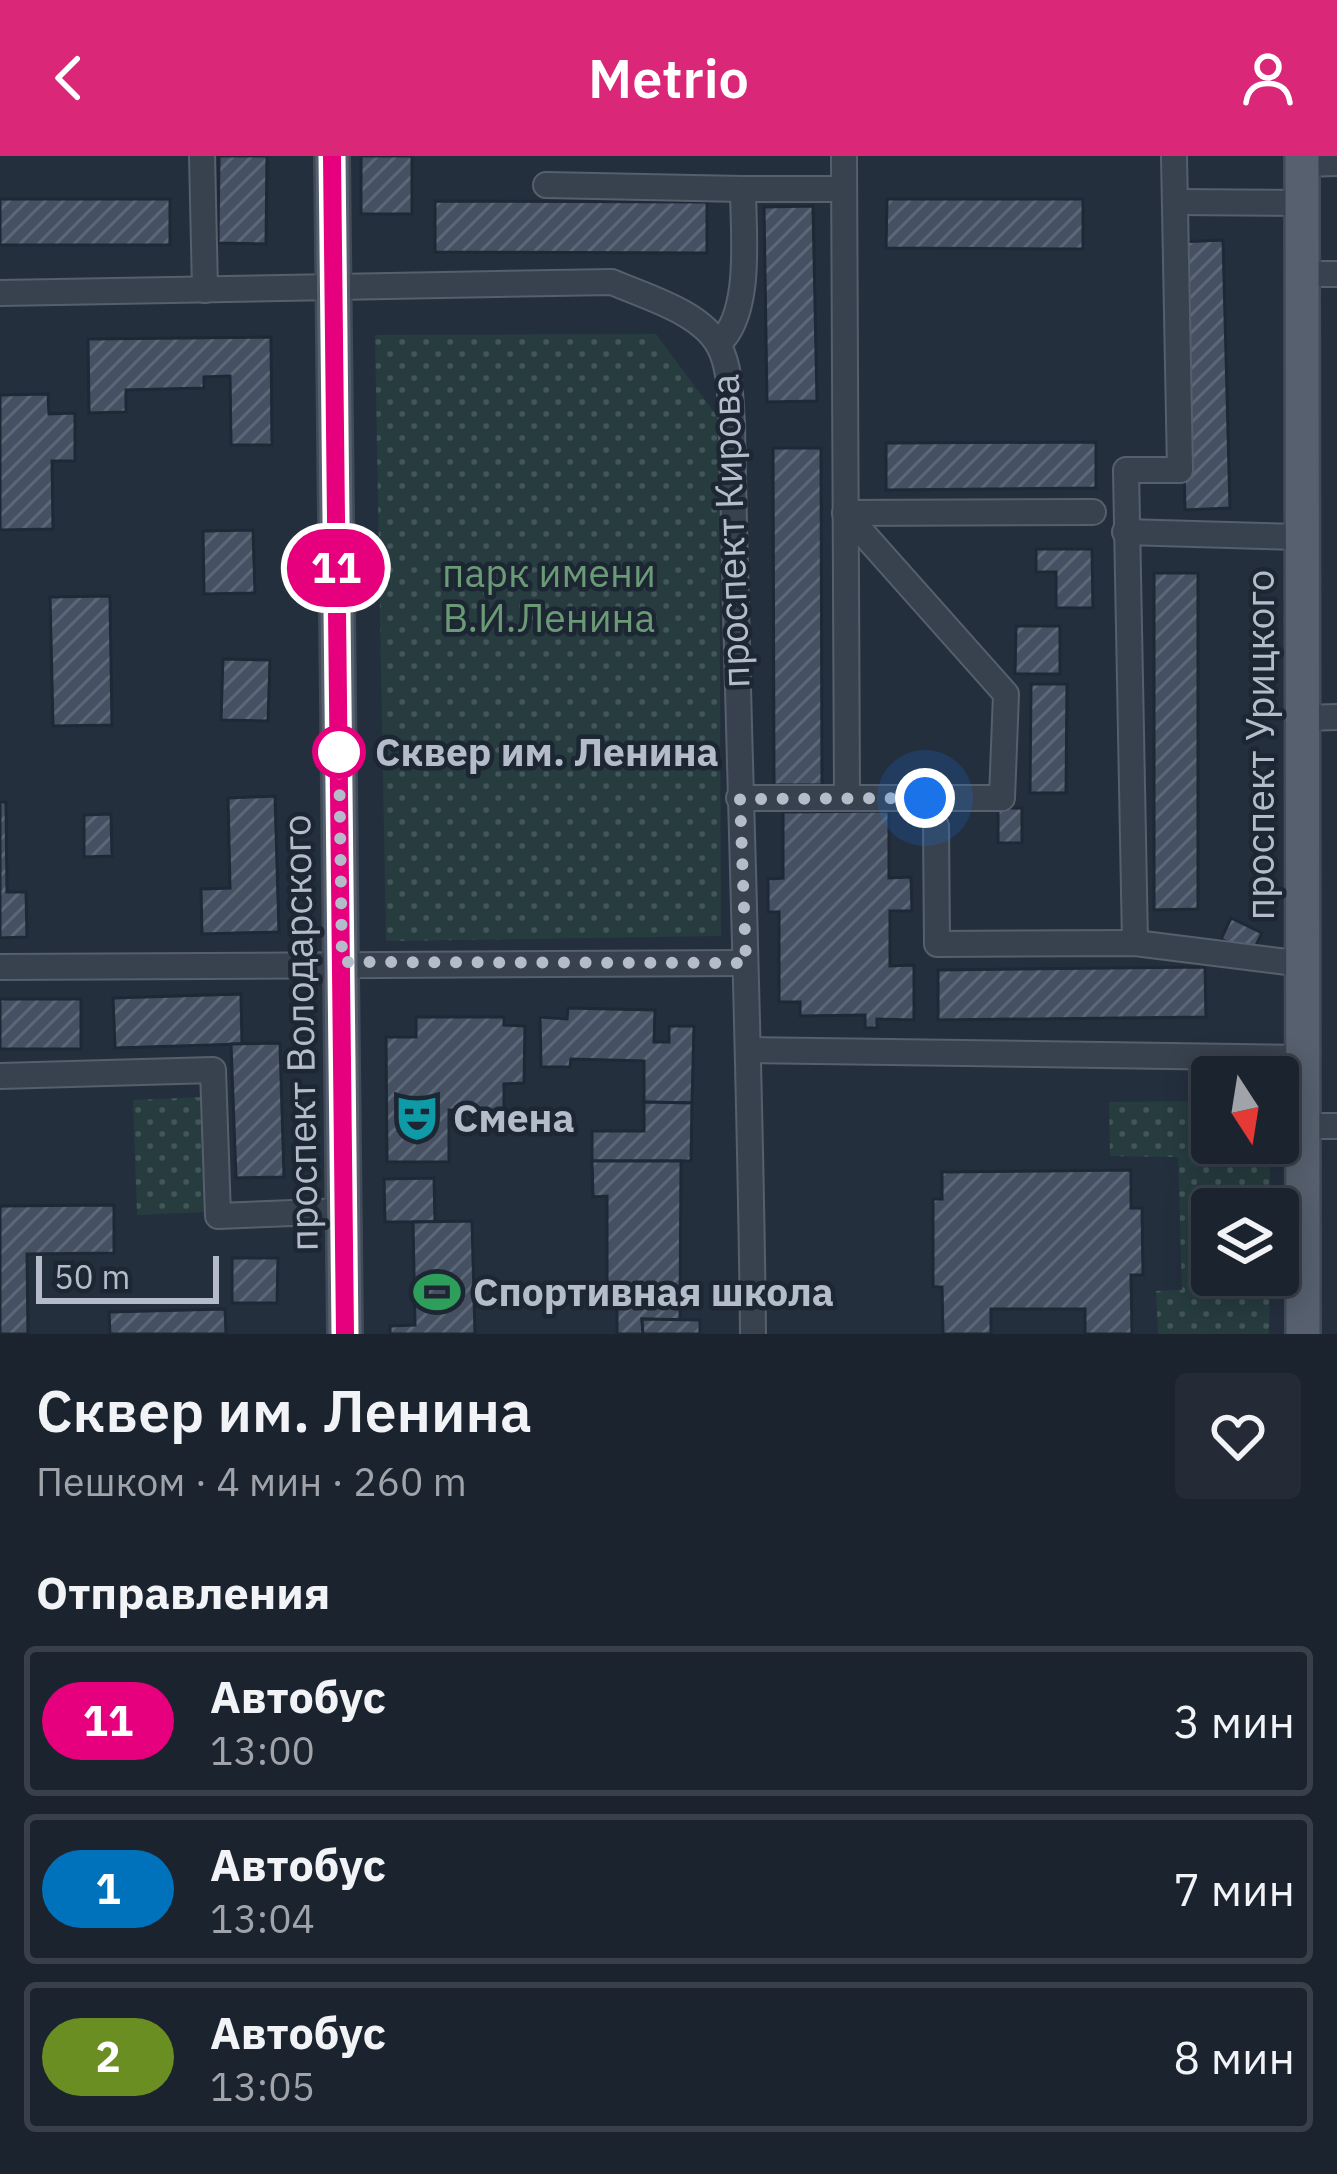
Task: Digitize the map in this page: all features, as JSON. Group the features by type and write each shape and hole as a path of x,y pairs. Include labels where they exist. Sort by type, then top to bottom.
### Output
{"main road":[{"name":"проспект Володарского","path":"332,156 345,1334"},
{"name":"проспект Урицкого","path":"1302,160 1300,537 1320,717 1303,964 1304,1058 1320,1126 1303,1334"}],"street":[{"path":"202,156 206,290"},
{"path":"844,156 847,798"},
{"path":"1135,943 1126,470 1180,470 1174,156"},
{"path":"1302,160 1337,163"},
{"path":"546,185 843,189"},
{"path":"718,344 732,332 743,280 743,189"},
{"path":"1176,202 1303,203"},
{"path":"1302,274 1337,274"},
{"name":"проспект Кирова","path":"0,292 612,282 689,317 718,344 728,373 732,424 750,1050 752,1334"},
{"path":"845,513 1093,512"},
{"path":"740,799 1002,798 1006,694 845,513"},
{"path":"1125,532 1300,537"},
{"path":"936,826 937,944 1135,943 1303,964"},
{"path":"0,967 746,963"},
{"path":"750,1050 1304,1058"},
{"path":"0,1076 213,1070 218,1216 344,1211"}],"green space":[{"name":"парк имени В.И.Ленина","path":"656,334 719,419 721,936 386,941 375,335"},
{"path":"202,1097 207,1212 137,1215 133,1100"},
{"path":"1191,1101 1191,1164 1270,1164 1270,1188 1191,1188 1191,1296 1270,1296 1269,1334 1158,1334 1156,1291 1182,1290 1178,1157 1110,1156 1109,1102"}],"building":[{"path":"219,156 267,156 266,244 218,243"},
{"path":"361,156 412,156 412,214 361,214"},
{"path":"0,199 170,199 170,245 0,245"},
{"path":"887,199 1083,199 1083,249 886,248"},
{"path":"435,201 707,202 707,253 435,252"},
{"path":"813,206 817,401 767,402 764,207"},
{"path":"1223,240 1230,508 1185,510 1179,242"},
{"path":"271,337 272,445 231,445 230,376 204,377 204,388 126,390 126,412 89,413 88,339"},
{"path":"48,394 49,414 75,413 75,461 52,461 53,529 0,530 0,395"},
{"path":"1096,442 1096,488 886,490 886,443"},
{"path":"773,448 821,448 822,785 774,785"},
{"path":"253,530 255,593 204,594 203,531"},
{"path":"1036,549 1092,549 1093,608 1056,608 1056,572 1036,572"},
{"path":"1154,573 1198,573 1198,909 1154,910"},
{"path":"110,596 112,725 53,726 50,597"},
{"path":"1016,626 1060,626 1060,674 1015,674"},
{"path":"223,659 270,660 268,721 221,720"},
{"path":"1031,684 1067,684 1066,793 1030,793"},
{"path":"275,796 279,932 202,934 201,889 230,888 228,798"},
{"path":"0,802 6,802 7,892 26,892 27,937 0,938"},
{"path":"998,808 1022,808 1022,843 998,843"},
{"path":"889,811 889,878 911,877 912,911 890,911 890,966 914,965 914,1020 877,1019 877,1028 865,1028 865,1015 800,1016 800,1002 779,1002 779,912 768,912 768,879 783,878 783,812"},
{"path":"111,814 112,856 84,857 84,815"},
{"path":"1231,918 1262,933 1252,954 1221,939"},
{"path":"1205,967 1206,1017 938,1020 938,970"},
{"path":"241,994 242,1044 115,1048 113,998"},
{"path":"0,999 81,999 81,1049 0,1049"},
{"path":"568,1008 655,1010 654,1042 669,1042 669,1026 694,1026 692,1103 644,1102 644,1061 571,1059 570,1067 541,1067 540,1017 567,1019"},
{"path":"416,1017 504,1017 504,1025 525,1026 524,1083 504,1084 504,1110 449,1110 449,1162 387,1162 386,1037 416,1037"},
{"path":"280,1043 284,1177 236,1178 231,1044"},
{"path":"644,1102 692,1103 691,1161 592,1161 592,1131 644,1131"},
{"path":"592,1161 681,1161 680,1320 642,1319 643,1334 617,1334 617,1283 607,1283 607,1196 593,1197"},
{"path":"1131,1170 1131,1208 1142,1208 1143,1275 1131,1275 1132,1334 1085,1334 1085,1309 991,1309 991,1334 943,1334 942,1287 933,1287 933,1199 942,1199 942,1172"},
{"path":"434,1178 435,1222 385,1222 384,1179"},
{"path":"114,1205 114,1253 27,1254 28,1334 0,1334 0,1206"},
{"path":"472,1221 475,1334 390,1334 390,1326 415,1325 413,1222"},
{"path":"232,1258 278,1258 277,1303 232,1303"},
{"path":"225,1309 226,1334 110,1334 109,1312"},
{"path":"642,1319 700,1320 700,1334 643,1334"}],"bus line":[{"name":"11","path":"332,156 345,1334"}],"place":[{"name":"Сквер им. Ленина","path":"339,752"},
{"name":"Смена","path":"417,1118"},
{"name":"Спортивная школа","path":"437,1292"}],"route":[{"path":"339,752 342,962 746,963 740,799 925,798"}]}
